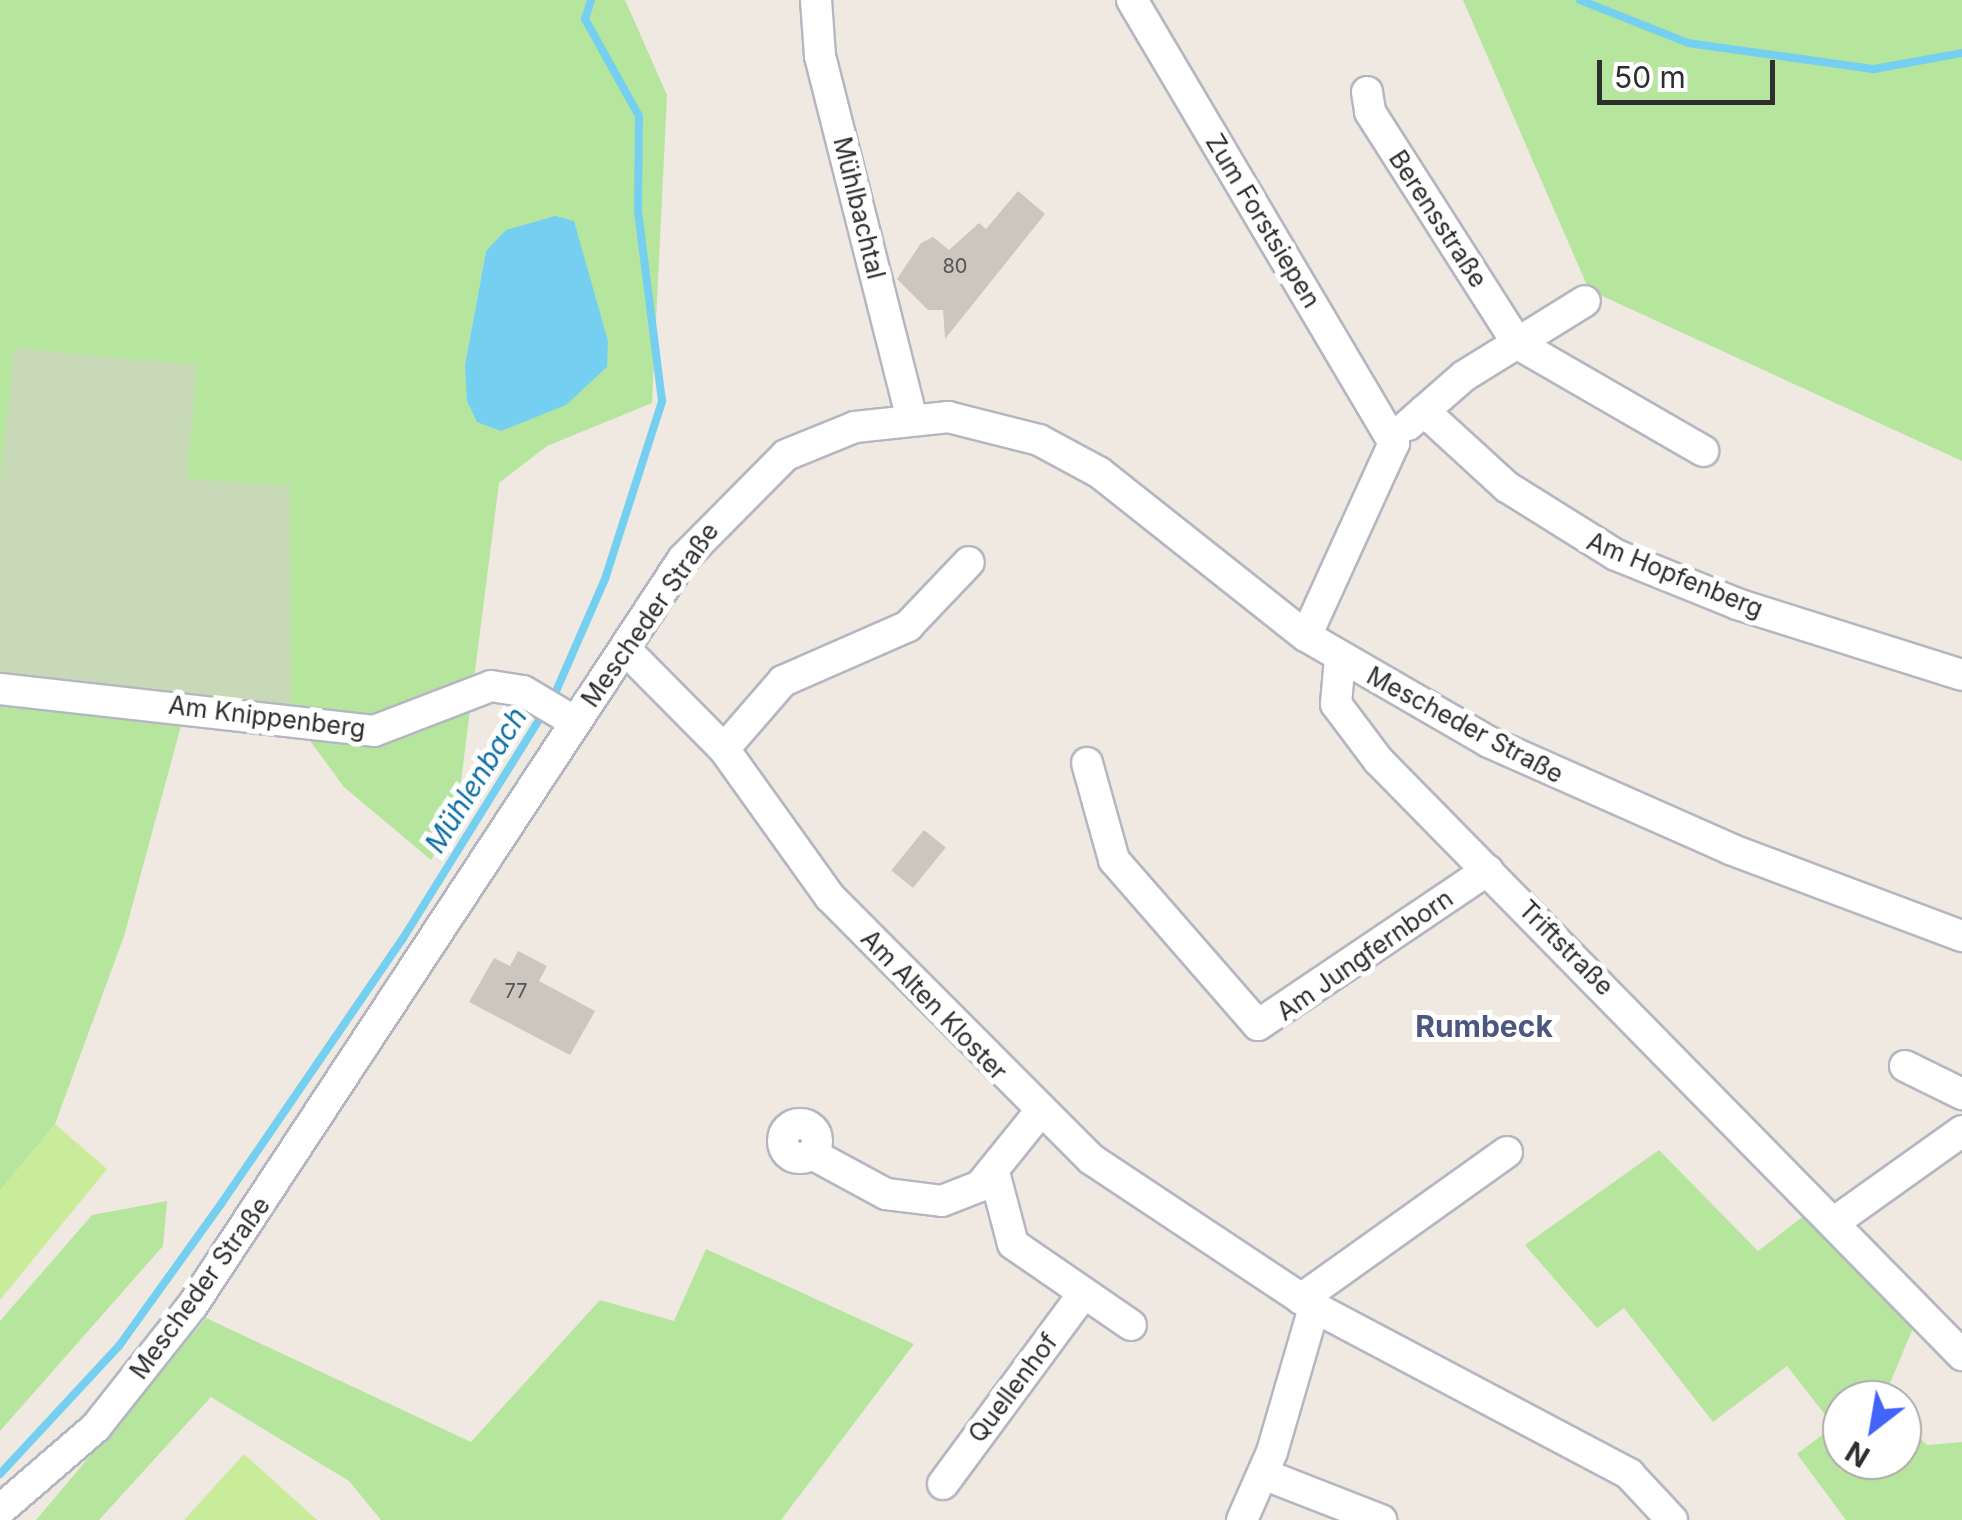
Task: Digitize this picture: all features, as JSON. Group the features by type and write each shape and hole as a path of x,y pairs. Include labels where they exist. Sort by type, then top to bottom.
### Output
{"street":[{"name":"Mühlbachtal","path":"816,0 820,56 911,416"},
{"name":"Zum Forstsiepen","path":"1132,0 1394,443"},
{"name":"Berensstraße","path":"1367,92 1370,112 1518,344"},
{"path":"1306,636 1394,443 1424,411 1585,301"},
{"path":"1518,344 1703,451"},
{"name":"Am Hopfenberg","path":"1424,411 1507,487 1616,555 1737,604 1962,675"},
{"name":"Mescheder Straße","path":"0,1510 96,1428 192,1306 568,717 625,649 704,533 772,467 819,439 911,416 987,423 1079,459 1306,636 1340,658 1583,787 1962,936"},
{"path":"724,748 783,681 908,626 969,562"},
{"name":"Am Alten Kloster","path":"625,649 724,748 830,897 1039,1112 1149,1203 1307,1303 1629,1474 1672,1520"},
{"name":"Triftstraße","path":"1340,658 1332,690 1344,723 1962,1355"},
{"name":"Am Knippenberg","path":"0,689 374,731 478,688 534,696 568,717"},
{"name":"Am Jungfernborn","path":"1087,764 1114,860 1258,1025 1488,870"},
{"path":"1905,1066 1962,1094"},
{"path":"812,1154 873,1189 923,1203 969,1194 994,1172 1039,1112"},
{"path":"1836,1222 1962,1132"},
{"path":"1242,1520 1264,1474 1307,1303 1507,1152"},
{"path":"994,1172 1014,1244 1131,1325"},
{"name":"Quellenhof","path":"942,1484 1084,1293"},
{"path":"1264,1474 1381,1520"}],"green space":[{"path":"0,0 625,0 667,95 652,403 547,446 499,483 456,820 431,860 344,787 291,715 187,479 15,348 0,484","holes":["486,251 601,325 608,341 465,365"]},
{"path":"1463,0 1962,0 1962,461 1589,290"},
{"path":"14,348 197,365 187,479 290,486 291,715 0,687 0,484"},
{"path":"0,702 182,722 124,936 55,1124 0,1191"},
{"path":"55,1124 107,1169 0,1300 0,1191"},
{"path":"1659,1150 1758,1251 1805,1215 1913,1328 1891,1380 1822,1380 1822,1411 1787,1366 1713,1422 1624,1308 1597,1328 1525,1245"},
{"path":"167,1201 163,1246 0,1431 0,1321 92,1215"},
{"path":"706,1249 914,1344 781,1520 381,1520 349,1481 211,1397 99,1520 36,1520 206,1318 471,1442 600,1300 674,1321"},
{"path":"1822,1435 1822,1480 1922,1480 1922,1440 1927,1445 1962,1442 1962,1520 1846,1520 1797,1454"},
{"path":"244,1454 317,1520 184,1520"}],"water":[{"path":"555,216 574,221 608,341 607,367 566,405 501,431 477,422 467,401 465,365 486,251 506,230"}],"building":[{"path":"1018,191 1045,214 945,339 943,310 928,310 897,279 921,243 933,237 949,250 979,223 986,229"},
{"path":"924,830 946,848 913,888 891,870"},
{"path":"518,951 547,966 539,981 595,1011 570,1055 469,1002 494,958 510,966"}],"waterway":[{"name":"Mühlenbach","path":"553,698 605,579 662,401 638,211 639,116 585,19 591,0"},
{"path":"1580,0 1688,43 1874,69 1962,53"},
{"name":"Mühlenbach","path":"0,1474 119,1346 221,1204 402,940 545,710"}],"district":[{"name":"Rumbeck","path":"1484,1026"}]}
